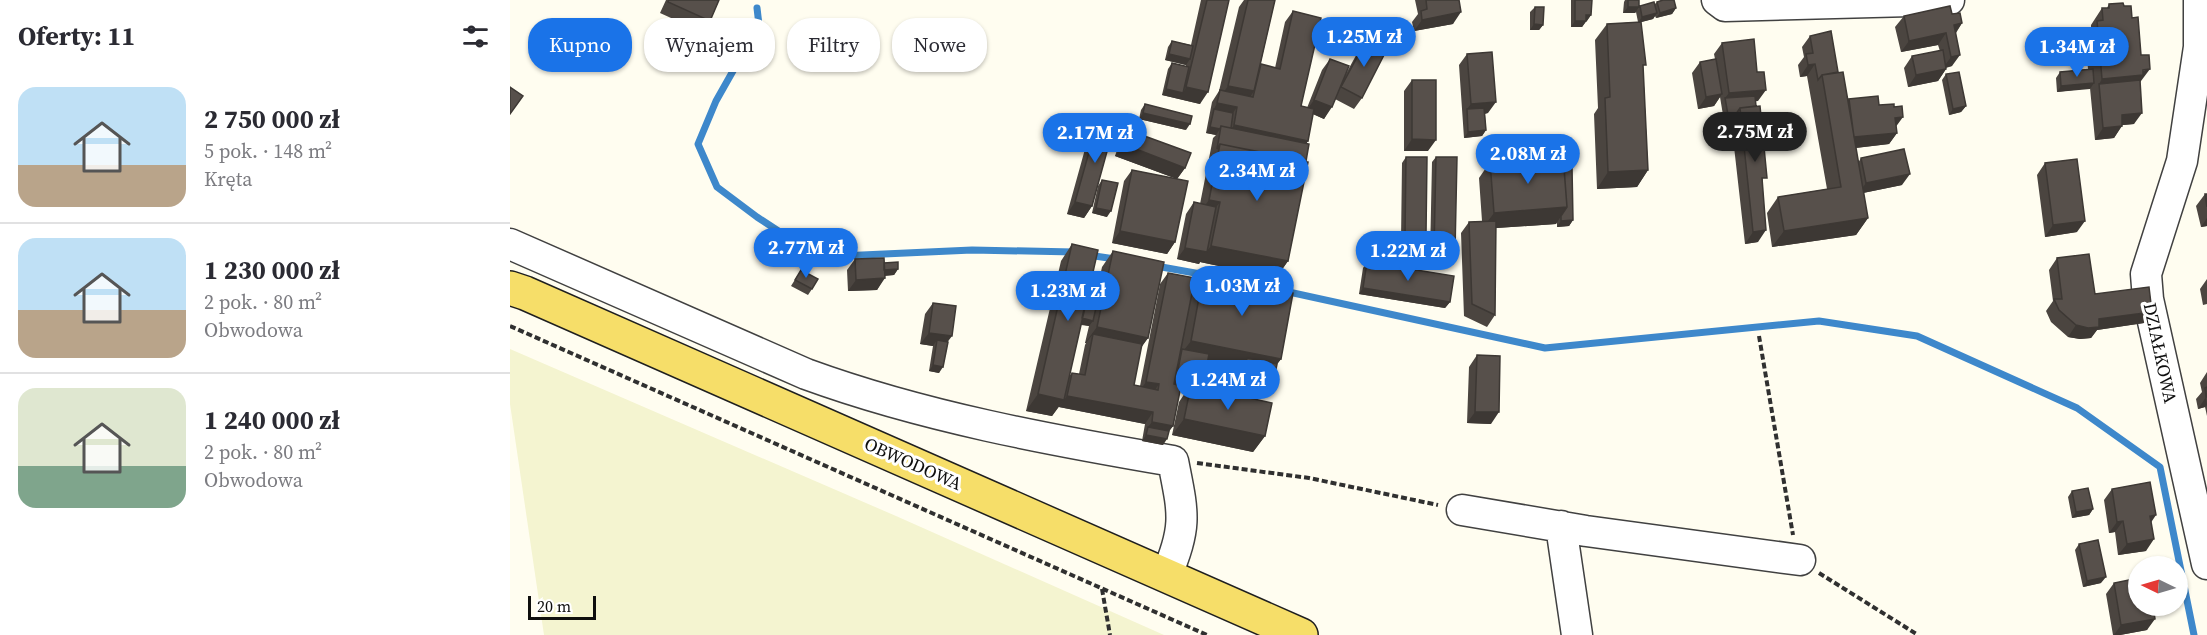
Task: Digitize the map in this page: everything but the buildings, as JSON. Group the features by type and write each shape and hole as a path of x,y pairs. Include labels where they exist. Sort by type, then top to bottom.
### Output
{"main road":[{"name":"OBWODOWA","path":"515,288 1301,635"}],"street":[{"path":"1717,0 1725,6 1948,0"},
{"name":"DZIAŁKOWA","path":"2199,0 2199,47 2182,161 2146,274 2148,299 2207,564"},
{"path":"510,244 806,374 852,390 1001,427 1173,461 1182,509 1182,529 1177,551 1166,576"},
{"path":"1462,510 1800,560"},
{"path":"1561,526 1577,635"}],"path":[{"path":"510,326 1207,635"},
{"path":"1759,336 1794,540 1800,560 1918,635"},
{"path":"1173,461 1231,466 1309,478 1462,510"},
{"path":"1102,589 1110,635"}],"green space":[{"path":"510,349 1164,635 544,635 510,404"}],"waterway":[{"path":"757,8 759,25 716,101 698,144 717,187 757,217 818,257 972,250 1074,252"},
{"path":"1088,255 1115,259"},
{"path":"1156,266 1234,280 1545,348 1819,321 1917,336 2077,408 2160,467 2194,635"}]}
